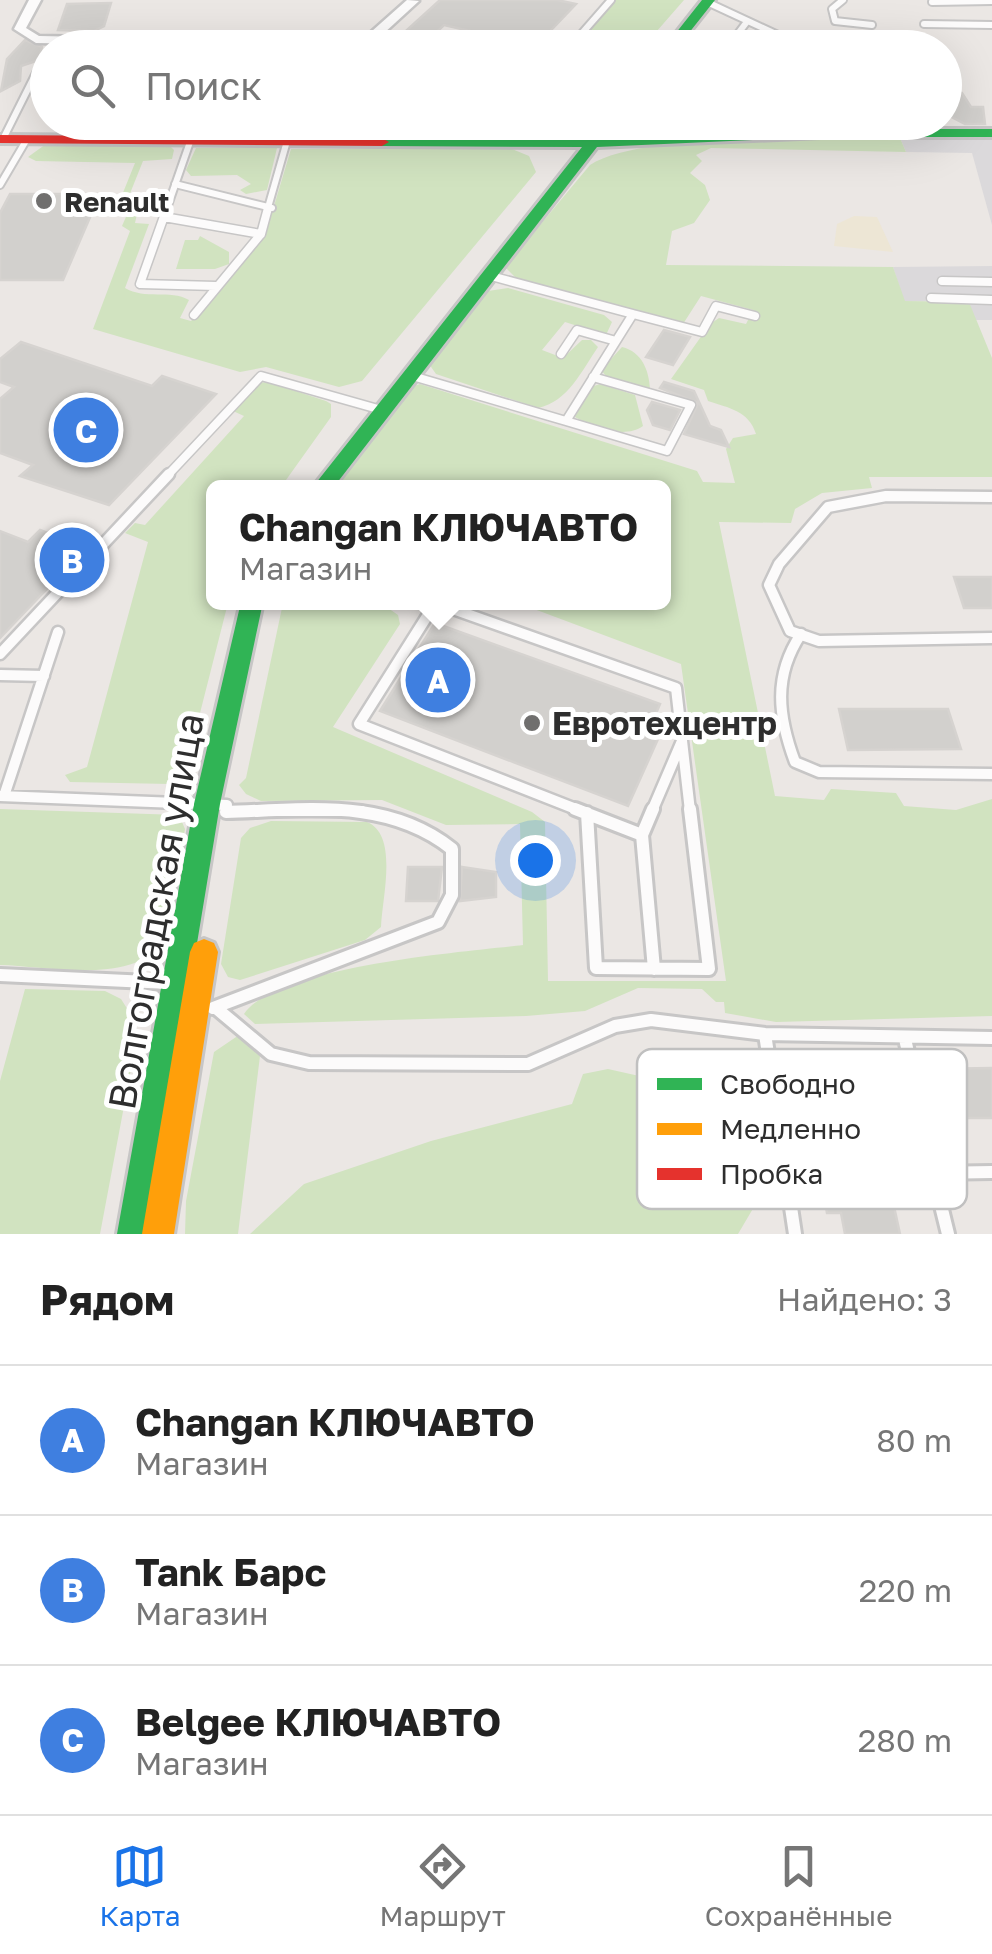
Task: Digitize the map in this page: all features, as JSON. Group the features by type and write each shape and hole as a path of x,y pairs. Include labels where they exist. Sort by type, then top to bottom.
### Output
{"main road":[{"path":"685,30 708,1"},
{"path":"962,131 992,133"},
{"path":"287,140 652,140"},
{"path":"327,480 372,407 408,375 491,276 566,182 593,140"},
{"path":"311,480 552,178 591,143"},
{"name":"Волгоградская улица","path":"158,1234 251,610"},
{"name":"Волгоградская улица","path":"132,1234 194,1010 177,984 268,610"}],"street":[{"path":"30,35 20,29 34,0"},
{"path":"380,30 413,1"}],"lane":[{"path":"585,30 611,0"},
{"path":"842,0 832,9 835,22 872,25"},
{"path":"708,1 766,30"},
{"path":"944,24 932,1 992,1"},
{"path":"741,30 746,23"},
{"path":"924,24 992,25"},
{"path":"0,186 11,169 10,139 30,87"},
{"path":"192,140 140,284 216,286"},
{"path":"194,315 261,234 272,208 287,140"},
{"path":"0,169 11,169"},
{"path":"175,184 272,208"},
{"path":"164,217 261,234"},
{"path":"491,276 702,332 716,306 754,316"},
{"path":"942,281 992,282"},
{"path":"930,298 992,300"},
{"path":"566,421 633,314"},
{"path":"561,354 577,330 616,341"},
{"path":"408,375 667,451 691,405 593,378"},
{"path":"0,654 261,376 372,407"},
{"path":"992,497 884,498 826,508 806,528 800,542 776,563 769,586 790,630 819,640 992,638"},
{"path":"432,610 359,724 642,834"},
{"path":"456,610 676,688 709,969 596,968 588,813"},
{"path":"58,632 2,796 373,812 439,835 452,849 452,895 438,922 194,1010"},
{"path":"801,634 783,661 777,696 795,762 819,772 992,774"},
{"path":"0,675 44,676"},
{"path":"654,969 642,834 682,740"},
{"path":"0,975 177,984"},
{"path":"194,1010 270,1054 309,1063 528,1064 548,1059 614,1026 651,1020 765,1034 904,1040 992,1038"},
{"path":"765,1034 767,1049"},
{"path":"904,1040 906,1049"},
{"path":"967,1172 992,1172"},
{"path":"791,1209 795,1234"},
{"path":"942,1209 948,1234"}],"shaded area":[{"path":"992,138 992,225 972,153 906,152 901,140"},
{"path":"992,266 992,320 974,320 968,302 904,301 893,267"}],"green space":[{"path":"614,0 684,0 658,30 587,30"},
{"path":"901,140 906,152 711,148 696,155 702,161 690,173 705,185 710,200 694,223 672,231 666,265 893,267 905,301 969,302 992,358 992,477 869,477 872,488 822,493 795,509 791,523 719,522 775,796 824,800 831,789 896,793 904,806 956,810 992,799 992,1016 776,1022 725,1013 724,1002 716,1002 702,989 638,988 585,1011 255,1024 244,1014 263,998 293,984 373,964 523,945 520,824 446,825 382,800 261,801 246,794 239,785 246,778 282,610 391,610 398,615 400,624 333,727 532,812 545,822 548,981 726,981 681,664 537,610 671,610 671,480 340,480 408,388 420,384 697,471 703,482 735,483 726,449 733,438 756,434 753,426 737,412 708,401 704,390 671,379 710,324 719,318 746,324 753,310 701,296 683,324 518,280 505,267 590,165 615,154 693,142"},
{"path":"46,144 169,145 174,150 172,159 143,161 127,201 140,201 135,223 149,224 125,288 189,300 180,318 191,321 265,236 291,149 512,149 529,156 536,172 362,381 339,387 266,367 240,372 93,329 130,231 122,226 129,210 118,205 135,163 36,161 28,157"},
{"path":"196,148 277,148 267,190 246,194 240,190 251,184 237,175 191,176 186,170"},
{"path":"200,236 229,252 229,264 215,269 176,269 185,240 198,240"},
{"path":"508,288 604,315 612,322 606,335 565,322 542,350 563,358 582,340 591,340 598,347 566,392 549,405 538,408 436,374 429,364 488,291"},
{"path":"622,347 635,353 643,363 650,389 606,376 601,370"},
{"path":"268,382 326,401 331,404 331,417 286,480 206,480 206,610 226,610 185,772 170,784 70,782 65,775 87,767 148,542 125,533 135,523 145,525 244,416 233,411 256,383"},
{"path":"600,384 635,395 643,426 619,432 575,417 591,387"},
{"path":"0,809 179,815 185,829 164,941 150,955 111,969 0,965"},
{"path":"271,821 367,822 377,829 386,853 381,927 365,940 240,980 228,977 221,964 241,838 250,828"},
{"path":"25,989 105,991 121,999 135,1021 134,1053 100,1234 0,1234 0,1081"},
{"path":"239,1035 260,1056 238,1234 185,1234 186,1201 214,1052"},
{"path":"608,1069 637,1076 637,1209 753,1209 738,1234 250,1234 304,1184 431,1141 572,1104 583,1074"}],"sand":[{"path":"854,216 877,217 893,252 834,246 837,224"}],"building":[{"path":"440,0 557,0 576,4 551,30 466,30 444,25 439,30 407,30"},
{"path":"111,3 104,26 96,30 58,30 67,4"},
{"path":"25,40 30,42 30,63 21,66 20,81 1,91 7,59"},
{"path":"962,93 971,107 983,107 985,124 965,124"},
{"path":"10,194 100,194 63,280 0,280 0,213"},
{"path":"664,330 690,337 673,365 646,357"},
{"path":"21,342 152,386 162,376 216,394 109,505 20,476 33,465 0,453 0,399 14,387 0,382 0,359"},
{"path":"664,382 694,391 710,426 721,430 729,447 684,434 698,403 660,388"},
{"path":"652,402 680,410 670,430 653,425 647,410"},
{"path":"40,530 86,548 0,638 0,531 28,542"},
{"path":"954,577 992,577 992,608 964,608"},
{"name":"Евротехцентр","path":"435,623 660,704 647,735 658,739 628,806 380,711"},
{"path":"839,709 948,709 961,749 848,750"},
{"path":"408,867 442,867 438,901 406,901"},
{"path":"462,867 496,872 496,897 460,901"},
{"path":"967,1068 992,1068 992,1118 967,1118"},
{"path":"826,1209 895,1209 900,1234 845,1234 841,1213 827,1213"}],"traffic: fast":[{"path":"685,30 709,0"},
{"path":"962,133 992,133"},
{"path":"328,480 595,140"},
{"path":"591,143 660,140"},
{"path":"382,142 591,143"},
{"path":"133,1234 207,804 250,610"}],"traffic: slow":[{"path":"158,1234 204,952"}],"traffic: jam":[{"path":"0,139 30,139"},
{"path":"127,140 382,142"}],"place":[{"name":"Renault","path":"44,201"},
{"name":"Belgee КЛЮЧАВТО","path":"86,430"},
{"name":"Tank Барс","path":"72,560"},
{"name":"Changan КЛЮЧАВТО","path":"438,680"},
{"name":"Евротехцентр","path":"532,723"}]}
